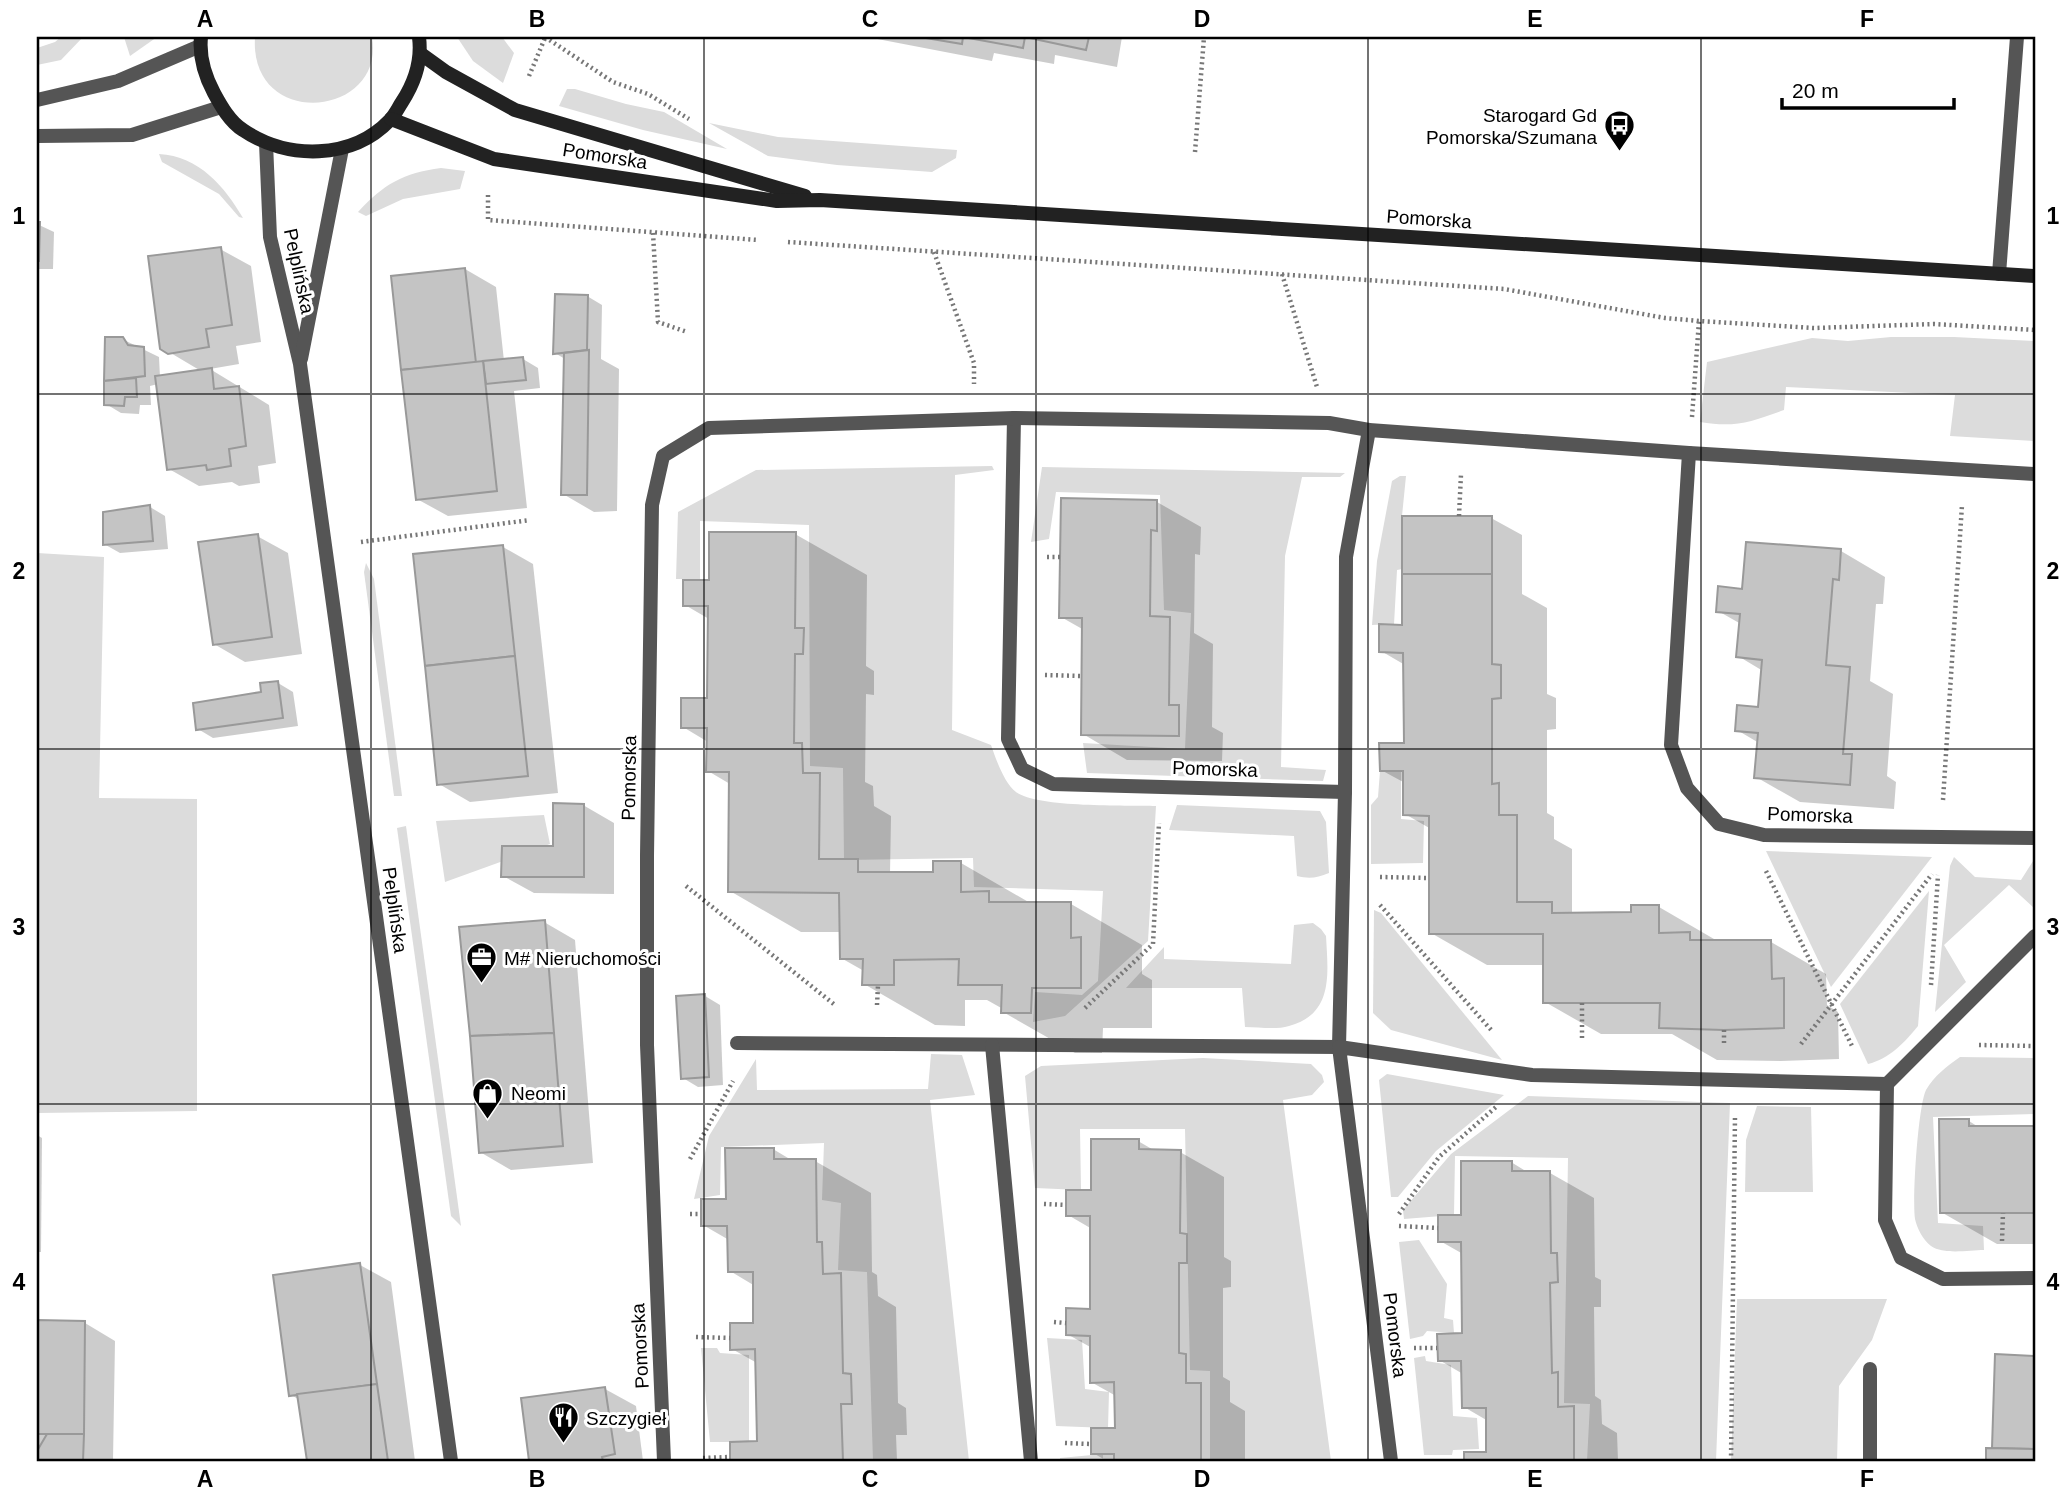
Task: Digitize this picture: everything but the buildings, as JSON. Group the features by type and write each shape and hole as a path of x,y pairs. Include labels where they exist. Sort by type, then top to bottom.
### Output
{"street":[{"path":"37,100 118,81 201,41 206,78 221,107 241,129 266,143 304,153 342,149 368,137 391,119 411,89 421,54 419,37"},
{"path":"1999,274 2017,37"},
{"name":"Pomorska","path":"421,54 446,72 515,110 820,200"},
{"path":"37,136 132,135 221,107"},
{"name":"Pomorska","path":"391,119 494,159 777,201 820,200 2035,276"},
{"name":"Pelplińska","path":"266,143 270,237 300,364 451,1461"},
{"name":"Pelplińska","path":"300,364 342,149"},
{"name":"Pomorska","path":"1014,418 1009,739 1023,769 1053,784 1345,792"},
{"name":"Pomorska","path":"664,1461 647,1045 652,505 663,456 709,428 1014,418 1329,423 1369,430 2035,474"},
{"name":"Pomorska","path":"1369,430 1346,557 1345,792 1339,1047 1391,1461"},
{"name":"Pomorska","path":"1689,453 1671,745 1687,788 1719,824 1764,835 2035,838"},
{"path":"2035,936 1887,1083 1885,1220 1901,1258 1943,1279 2035,1278"},
{"path":"737,1043 1339,1047 1532,1075 1887,1083"},
{"path":"992,1045 1031,1461"},
{"path":"1870,1369 1870,1461"}],"path":[{"path":"525,85 545,37 613,82 648,94"},
{"path":"1195,152 1204,37"},
{"path":"488,220 771,240"},
{"path":"653,233 658,323 687,332"},
{"path":"784,241 1504,289 1699,321 1814,328 1934,324 2034,331"},
{"path":"934,252 974,363 975,420"},
{"path":"1282,274 1329,423"},
{"path":"1689,453 1699,321"},
{"path":"1459,516 1461,466"},
{"path":"326,548 530,520"},
{"path":"1037,675 1082,676"},
{"path":"1078,1014 1153,944 1160,787"},
{"path":"1745,830 1869,1083"},
{"path":"647,855 883,1044"},
{"path":"1774,1080 1939,865"},
{"path":"1377,877 1429,878"},
{"path":"1377,903 1532,1075 1439,1157 1391,1226 1438,1228"},
{"path":"1582,1003 1582,1044"},
{"path":"690,1161 754,1043"},
{"path":"1731,1461 1736,1079"},
{"path":"2002,1248 2003,1213"},
{"path":"695,1337 730,1338"},
{"path":"1403,1348 1437,1348"},
{"path":"703,1458 730,1457"}],"shaded area":[{"path":"61,37 83,37 61,60 37,65 37,48"},
{"path":"124,37 157,37 130,56"},
{"path":"255,37 372,37 371,64 359,84 340,97 316,103 293,100 273,88 259,67"},
{"path":"457,37 502,37 514,53 503,83 473,61"},
{"path":"567,89 664,112 727,149 643,130 559,106"},
{"path":"709,123 778,137 957,150 956,158 932,172 837,165 768,156"},
{"path":"159,154 186,160 209,175 228,195 243,218 239,217 219,194 162,162"},
{"path":"441,168 465,171 460,189 403,199 366,216 358,212 395,181"},
{"path":"1891,337 2035,341 2035,441 1950,436 1955,395 1786,387 1784,410 1743,423 1700,422 1707,362 1812,338 1848,341"},
{"path":"992,466 994,470 955,475 952,730 991,745 1008,783 1016,792 1027,797 1062,803 1156,806 1148,941 1065,1016 1033,1022 1035,992 1082,995 1098,981 1103,891 974,887 973,858 844,860 843,768 810,766 809,525 700,521 700,579 676,579 678,512 756,470"},
{"path":"1042,467 1345,473 1340,477 1302,477 1285,556 1281,767 1326,770 1323,781 1087,773 1083,743 1185,749 1191,613 1164,610 1160,495 1056,492 1049,539 1031,542"},
{"path":"1406,476 1402,516 1402,569 1397,570 1394,624 1372,625 1377,561 1392,481"},
{"path":"37,553 104,557 99,798 197,799 197,1111 37,1113"},
{"path":"366,563 374,579 402,796 394,796 364,572"},
{"path":"1401,770 1401,819 1424,821 1423,863 1371,864 1371,805 1378,797 1380,771"},
{"path":"1177,805 1320,811 1326,822 1329,873 1313,878 1297,876 1294,836 1169,830"},
{"path":"544,815 550,844 445,882 436,821"},
{"path":"406,826 461,1226 451,1216 397,828"},
{"path":"1766,851 1932,857 1831,987"},
{"path":"1954,857 1975,877 2021,880 2035,858 2035,909 2009,885 1944,945 1966,982 1935,1012 1950,866"},
{"path":"1929,891 1918,1026 1890,1054 1868,1064 1840,1004"},
{"path":"1374,910 1381,913 1502,1060 1391,1030 1373,1013"},
{"path":"1313,923 1326,936 1325,990 1314,1012 1289,1026 1245,1027 1242,988 1126,988 1164,947 1164,959 1291,964 1294,925"},
{"path":"931,1054 962,1055 975,1095 930,1100 969,1461 873,1461 867,1272 838,1270 841,1203 822,1200 824,1143 721,1147 720,1195 694,1199 709,1136 756,1059 757,1090 928,1089"},
{"path":"1960,1057 2035,1058 2035,1114 1933,1117 1938,1223 1983,1226 1984,1250 1936,1249 1925,1241 1915,1219 1915,1174 1923,1099 1933,1080"},
{"path":"1203,1058 1311,1064 1322,1075 1324,1082 1312,1095 1283,1100 1331,1461 1210,1461 1210,1371 1190,1370 1185,1129 1080,1129 1081,1190 1035,1188 1025,1076 1041,1066"},
{"path":"1387,1074 1504,1095 1436,1151 1398,1197 1391,1197 1379,1080"},
{"path":"1528,1096 1730,1103 1716,1461 1587,1461 1590,1404 1564,1403 1568,1158 1455,1156 1454,1215 1404,1219 1403,1210 1451,1154"},
{"path":"1757,1106 1811,1107 1813,1192 1745,1192 1746,1140"},
{"path":"1419,1240 1447,1284 1444,1318 1453,1320 1454,1333 1427,1331 1423,1336 1410,1339 1399,1242"},
{"path":"1737,1299 1887,1299 1872,1340 1839,1386 1837,1461 1731,1461"},
{"path":"1047,1338 1082,1340 1085,1389 1109,1392 1108,1428 1056,1426"},
{"path":"701,1348 717,1348 720,1353 749,1355 749,1442 710,1442"},
{"path":"1425,1356 1426,1361 1451,1365 1453,1416 1477,1418 1479,1449 1453,1450 1452,1455 1424,1455 1414,1358"},
{"path":"1103,1454 1103,1461 1060,1461 1060,1458"}],"place":[{"name":"Starogard Gd Pomorska/Szumana","path":"1620,153"},
{"name":"M# Nieruchomości","path":"481,985"},
{"name":"Neomi","path":"488,1120"},
{"name":"Szczygieł","path":"563,1445"}]}
